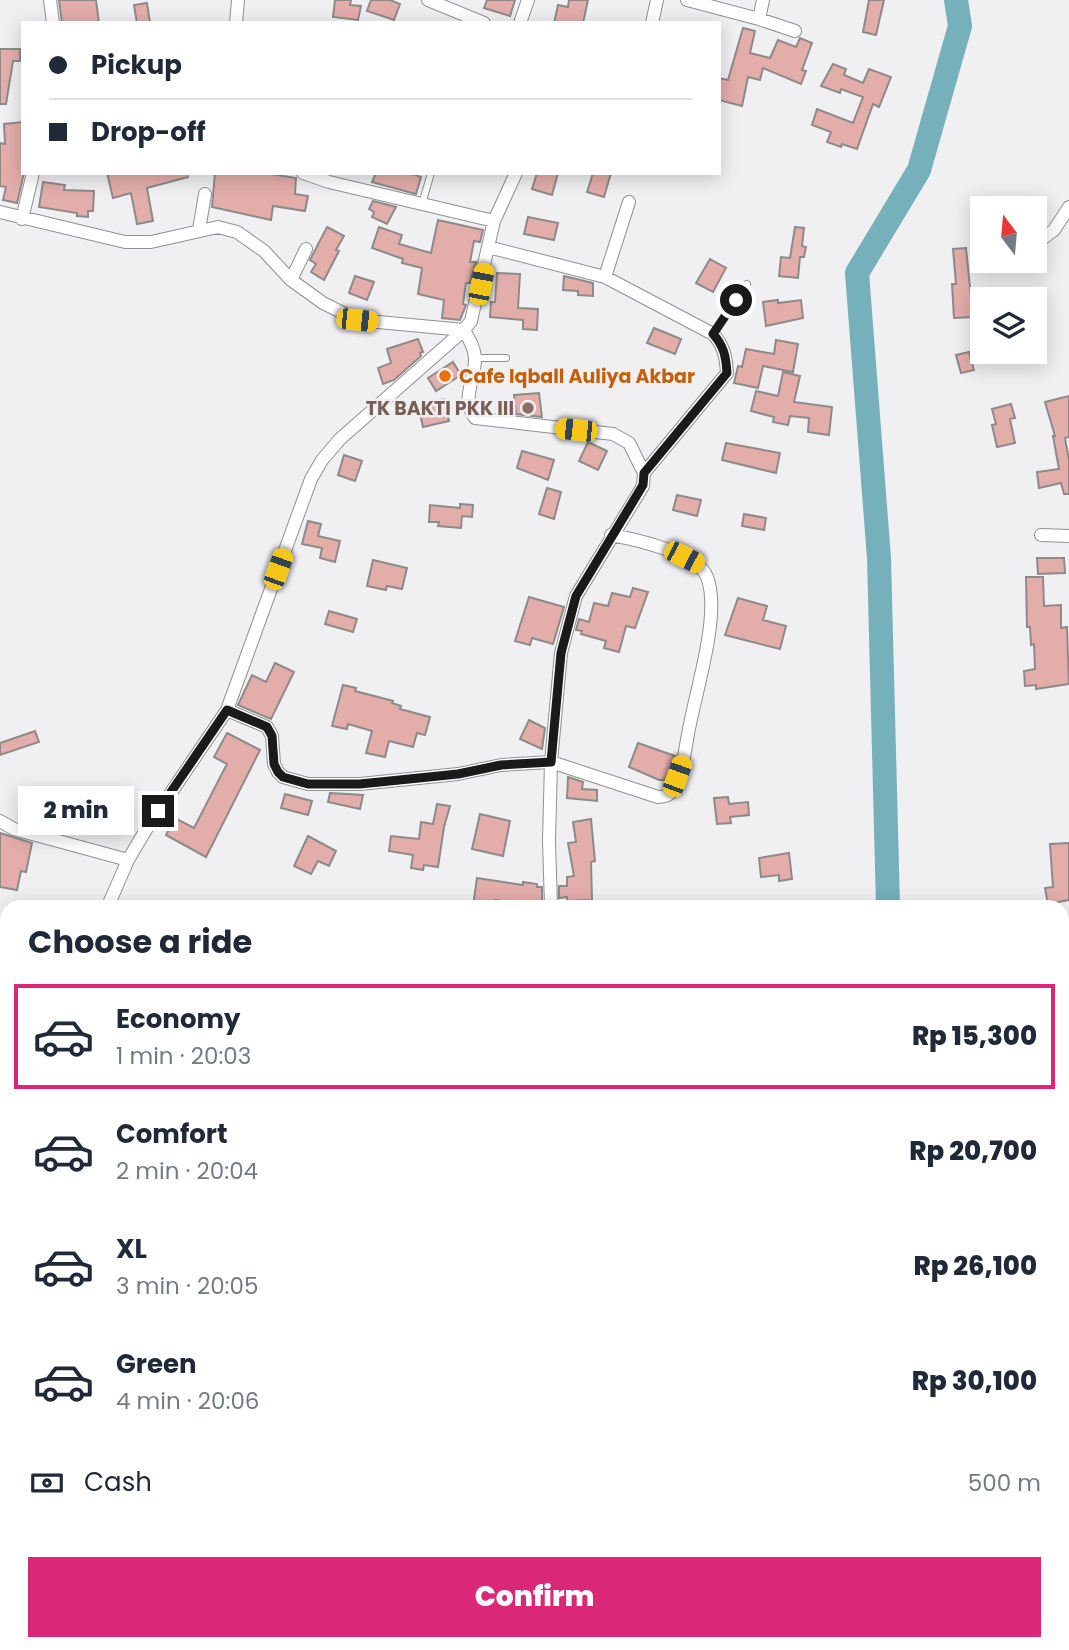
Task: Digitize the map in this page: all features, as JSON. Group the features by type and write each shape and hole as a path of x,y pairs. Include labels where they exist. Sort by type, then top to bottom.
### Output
{"street":[{"path":"50,0 53,21"},
{"path":"236,21 238,0"},
{"path":"428,0 479,21"},
{"path":"521,21 528,0"},
{"path":"652,21 657,0"},
{"path":"687,0 794,31"},
{"path":"759,19 764,0"},
{"path":"22,219 33,175"},
{"path":"308,175 329,183 494,221"},
{"path":"111,900 128,860 227,710 311,479 322,460 340,439 471,321 494,221 515,175"},
{"path":"199,230 205,194"},
{"path":"606,277 629,202"},
{"path":"1047,235 1054,230 1069,207"},
{"path":"0,212 125,242 151,242 218,228 244,236 264,250 291,280 323,303 357,320 464,330"},
{"path":"488,247 606,277 713,334 721,343 727,373 644,473"},
{"path":"291,280 306,249"},
{"path":"464,330 473,346 475,358 467,398 469,410 475,418 612,434 629,443 644,473 643,485 576,596 561,653 551,762 551,900"},
{"path":"227,710 267,727 272,736 274,764 278,772 283,777 308,784 360,784 458,774 501,765 551,762 658,797 671,793 684,760 707,642 711,605 707,576 698,565 684,557 638,540 611,535"},
{"path":"1041,535 1069,536"},
{"path":"0,821 14,830 128,860"}],"lane":[{"path":"422,204 430,175"},
{"path":"713,334 747,284"},
{"path":"475,358 506,358"}],"building":[{"path":"59,0 96,0 99,21 62,21"},
{"path":"335,0 351,0 350,5 361,6 358,20 333,17"},
{"path":"371,0 390,0 400,4 394,20 367,11"},
{"path":"487,0 515,0 510,16 484,8"},
{"path":"569,0 588,0 583,21 554,21 558,5 568,7"},
{"path":"869,0 884,0 876,35 863,32"},
{"path":"147,3 150,21 137,21 134,5"},
{"path":"743,28 755,31 750,53 770,58 778,40 796,47 800,38 812,43 802,70 806,71 801,84 763,68 760,80 748,77 742,106 721,101 721,78 728,80"},
{"path":"0,49 20,49 20,61 13,61 6,104 0,104"},
{"path":"833,64 846,69 844,75 863,83 869,69 891,77 879,107 873,104 857,149 827,142 831,132 812,125 817,109 853,123 863,97 841,89 840,93 821,86"},
{"path":"21,122 21,175 24,175 17,203 3,200 6,187 0,186 0,143 5,144 4,124"},
{"path":"107,175 188,175 147,188 153,221 137,224 131,193 113,198"},
{"path":"215,175 277,175 296,178 295,194 308,196 305,211 273,206 271,220 212,207"},
{"path":"375,175 421,177 416,194 372,182"},
{"path":"536,175 557,175 552,195 532,189"},
{"path":"592,175 610,175 604,197 587,192"},
{"path":"43,182 65,185 64,190 94,191 93,211 88,211 88,217 39,207"},
{"path":"373,201 396,207 387,224 372,217 374,212 369,209"},
{"path":"528,217 558,223 554,240 524,234"},
{"path":"438,220 483,230 480,242 474,241 470,262 476,262 470,283 466,283 463,304 466,305 460,320 442,318 444,300 418,294 422,268 402,263 403,259 372,248 379,227 402,235 399,244 431,253"},
{"path":"327,227 344,236 324,280 311,272 316,264 310,260"},
{"path":"795,227 804,228 802,246 806,247 804,257 800,257 798,278 779,276 781,257 790,258"},
{"path":"966,248 970,317 954,318 952,284 956,284 953,249"},
{"path":"710,259 726,268 713,292 696,283"},
{"path":"497,273 520,274 518,308 538,309 537,330 523,329 523,320 490,317 491,302 495,302"},
{"path":"355,276 374,282 367,300 349,293"},
{"path":"564,276 593,283 593,296 563,290"},
{"path":"778,300 778,303 801,300 803,318 766,326 763,302"},
{"path":"654,328 681,339 675,354 647,343"},
{"path":"418,339 423,352 420,353 421,356 394,380 383,384 378,368 391,363 387,349"},
{"path":"776,340 798,344 793,372 763,366 758,388 734,383 738,366 742,367 746,349 774,354"},
{"path":"969,352 970,364 974,370 961,373 956,355"},
{"name":"Cafe Iqball Auliya Akbar","path":"453,362 461,375 436,391 428,378"},
{"path":"783,372 800,376 794,402 832,407 829,435 808,432 809,418 790,416 788,425 773,422 774,417 751,411 756,391 778,396"},
{"name":"TK BAKTI PKK III","path":"539,393 542,417 516,414 514,395"},
{"path":"1069,396 1069,437 1065,438 1069,460 1069,494 1064,494 1061,483 1039,488 1037,472 1059,469 1055,436 1045,402"},
{"path":"444,399 449,421 423,427 418,405"},
{"path":"1011,404 1015,418 1010,419 1015,443 997,447 992,409"},
{"path":"588,442 607,451 598,470 579,461"},
{"path":"726,443 780,453 776,473 722,460"},
{"path":"522,451 554,460 548,480 517,468"},
{"path":"344,455 362,461 355,481 338,475"},
{"path":"547,488 561,492 554,519 539,514"},
{"path":"677,495 701,500 697,516 673,510"},
{"path":"460,504 473,505 472,517 462,516 461,528 438,526 439,522 429,522 430,505 460,508"},
{"path":"744,514 766,518 764,530 742,526"},
{"path":"308,521 321,524 318,536 340,541 335,562 320,558 322,548 302,544"},
{"path":"1037,558 1064,558 1065,573 1038,574"},
{"path":"373,560 407,568 402,589 387,586 386,590 367,586"},
{"path":"1026,577 1043,577 1044,606 1061,605 1061,628 1067,627 1069,684 1036,689 1036,685 1025,686 1024,671 1035,669 1034,644 1031,645 1030,627 1027,627"},
{"path":"633,588 648,592 635,628 626,626 619,652 604,648 606,641 576,630 579,619 589,622 594,603 608,606 612,593 630,597"},
{"path":"529,597 564,607 553,644 532,638 530,645 515,641"},
{"path":"738,598 767,606 763,620 786,626 780,649 725,635"},
{"path":"329,611 357,619 353,632 325,624"},
{"path":"275,663 294,672 271,719 238,705 252,675 266,682"},
{"path":"343,685 393,701 392,703 401,706 400,709 430,717 425,735 417,733 413,747 389,741 385,757 366,753 372,731 348,724 347,729 332,726"},
{"path":"529,720 545,728 542,749 520,739"},
{"path":"35,731 39,742 0,755 0,743"},
{"path":"227,733 260,750 206,857 166,835 175,818 194,828 227,764 214,757"},
{"path":"638,743 675,756 670,774 668,773 665,780 629,767"},
{"path":"568,777 583,782 582,789 597,790 597,801 567,798"},
{"path":"330,793 363,795 360,809 328,802"},
{"path":"285,794 312,801 308,815 281,808"},
{"path":"728,797 729,804 748,802 749,815 730,817 731,823 717,824 714,798"},
{"path":"437,804 450,806 438,867 424,865 423,870 411,868 413,855 389,851 391,836 419,839 421,822 433,824"},
{"path":"480,814 510,821 503,856 472,849"},
{"path":"591,819 595,861 591,862 592,900 559,898 559,886 567,886 567,877 574,876 568,843 576,842 573,822"},
{"path":"0,833 32,843 26,872 21,871 17,890 0,887"},
{"path":"308,836 336,851 329,866 318,861 311,874 294,866"},
{"path":"1069,843 1069,900 1047,900 1045,888 1053,887 1050,844"},
{"path":"789,853 792,879 779,881 779,875 761,877 759,858"},
{"path":"477,878 523,885 523,882 542,887 542,900 474,900"}],"waterway":[{"path":"888,900 879,558 857,273 919,170 960,26 956,0"}],"place":[{"name":"Cafe Iqball Auliya Akbar","path":"445,376"},
{"name":"TK BAKTI PKK III","path":"528,408"}],"route":[{"path":"158,811 227,710 267,727 272,736 274,764 278,772 283,777 308,784 360,784 458,774 501,765 551,762 561,653 576,596 643,485 644,473 727,373 721,343 713,334 736,300"}]}
